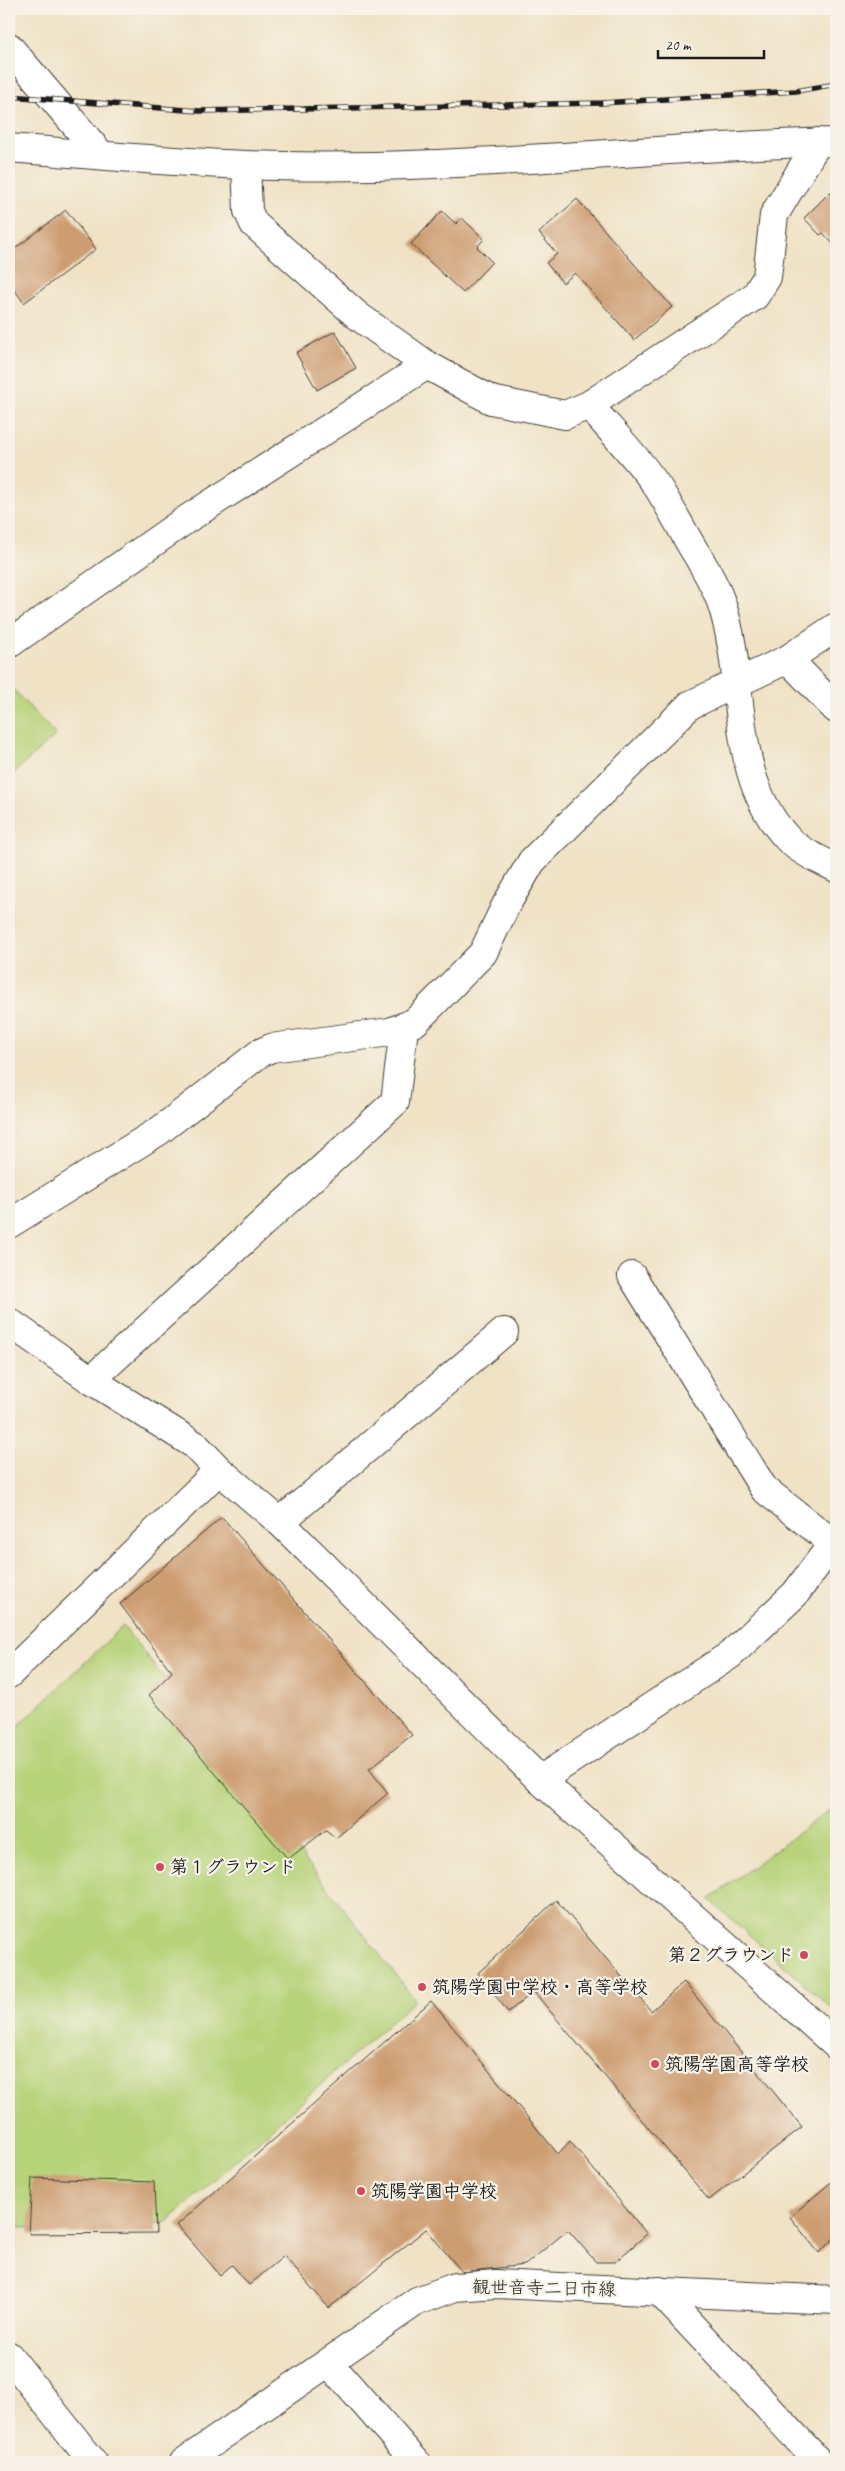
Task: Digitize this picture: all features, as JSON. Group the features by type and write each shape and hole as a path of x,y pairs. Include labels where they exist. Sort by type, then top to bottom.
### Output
{"main road":[{"path":"9,47 101,155"},
{"path":"9,148 246,165 479,161 827,142"},
{"path":"246,165 248,212 254,224 358,316 427,365 491,400 503,404 565,415 589,405 755,296 767,277 774,215 827,142"},
{"path":"9,644 184,521 427,365"},
{"path":"589,405 657,487 710,577 723,611 733,649 745,755 756,788 772,819 789,840 811,856 836,868"},
{"path":"9,1224 159,1132 260,1053 271,1048 390,1032 415,1022 483,953 506,905 532,861 690,705 788,659 836,627"},
{"path":"788,659 836,709"},
{"path":"92,1380 395,1102 404,1028"},
{"path":"540,1780 730,1656 795,1594 834,1541 764,1489 632,1276"},
{"path":"9,1322 92,1380 195,1445 219,1470 280,1522 540,1780 836,2044"},
{"path":"280,1522 504,1332"},
{"path":"9,1674 219,1470"},
{"name":"観世音寺二日市線","path":"184,2462 329,2364 417,2301 455,2287 496,2284 836,2300"},
{"path":"659,2291 819,2462"},
{"path":"9,2356 93,2462"},
{"path":"329,2364 416,2462"}],"green space":[{"path":"9,685 56,735 9,777"},
{"name":"第１グラウンド","path":"123,1626 415,2000 166,2223 17,2228 9,2216 9,1735"},
{"name":"第２グラウンド","path":"836,1805 836,2012 709,1899"}],"building":[{"path":"830,192 836,198 836,247 823,233 820,235 804,218"},
{"path":"577,199 672,307 634,340 575,273 563,283 546,263 557,254 539,233"},
{"path":"66,210 96,249 24,303 9,282 9,253"},
{"path":"442,211 456,224 462,218 484,239 477,247 492,262 463,293 411,244"},
{"path":"335,331 356,368 317,390 296,353"},
{"path":"222,1517 412,1735 369,1769 388,1793 336,1838 326,1830 288,1859 149,1695 172,1672 120,1604"},
{"path":"556,1900 651,2011 684,1982 802,2127 709,2200 534,1992 508,2012 478,1973"},
{"path":"431,2001 558,2154 570,2141 647,2234 615,2262 596,2262 568,2230 525,2265 462,2272 426,2229 329,2308 284,2256 249,2285 232,2265 220,2275 177,2225"},
{"path":"32,2178 154,2182 156,2233 29,2234"},
{"path":"836,2178 836,2241 834,2238 819,2253 790,2217"}],"railway":[{"path":"9,96 199,111 602,103 796,91 836,84"}],"place":[{"name":"第１グラウンド","path":"160,1867"},
{"name":"第２グラウンド","path":"804,1955"},
{"name":"筑陽学園中学校・高等学校","path":"422,1987"},
{"name":"筑陽学園高等学校","path":"655,2064"},
{"name":"筑陽学園中学校","path":"361,2191"}]}
